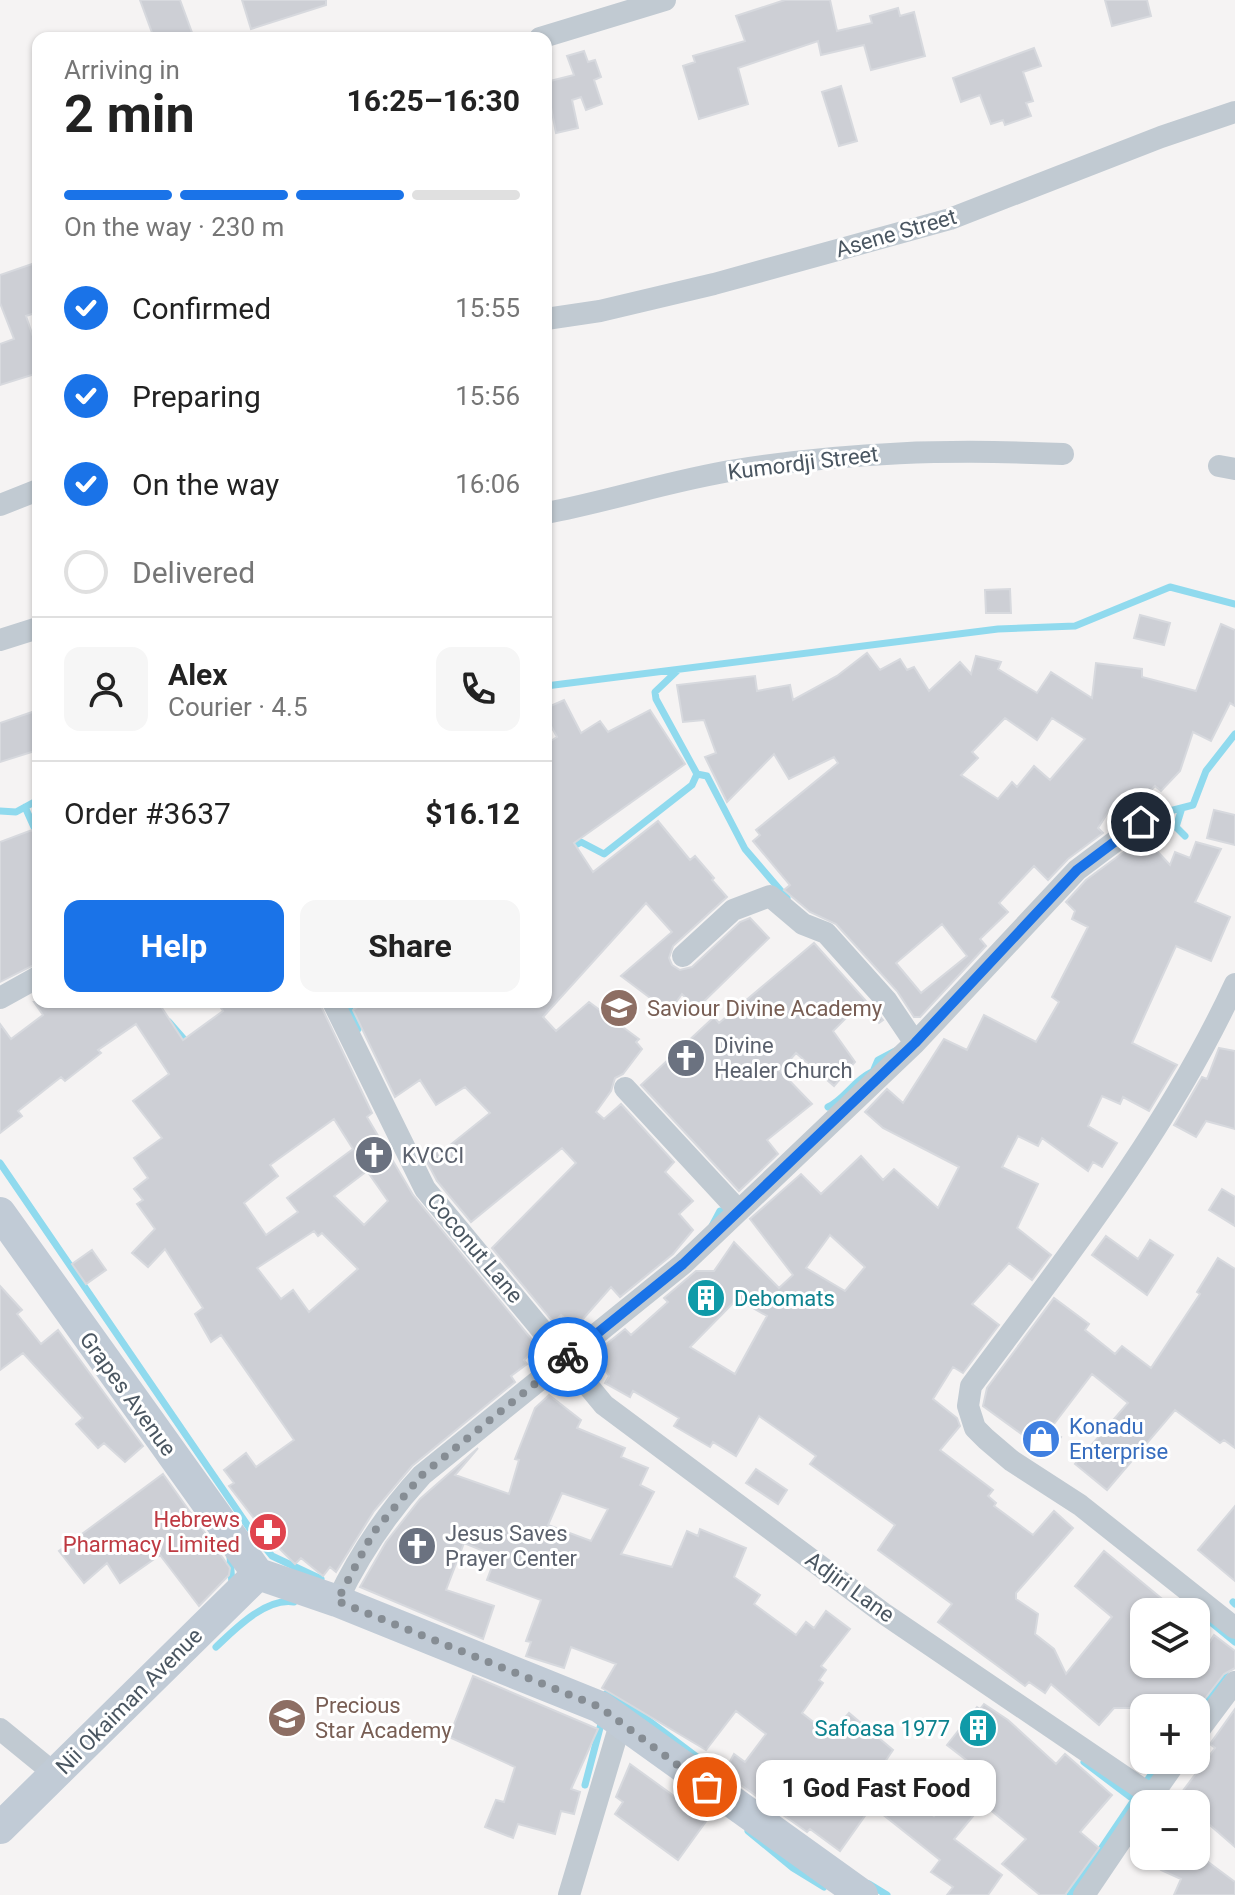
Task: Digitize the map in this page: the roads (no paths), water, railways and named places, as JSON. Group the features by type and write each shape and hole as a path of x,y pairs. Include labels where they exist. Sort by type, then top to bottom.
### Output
{"street":[{"path":"552,34 665,0"},
{"name":"Asene Street","path":"552,318 600,311 714,284 950,219 1161,137 1235,112"},
{"name":"Kumordji Street","path":"552,512 733,470 856,454 920,450 1063,454"},
{"path":"0,505 32,492"},
{"path":"0,640 32,630"},
{"path":"337,1601 373,1533 422,1475 683,1264 915,1043 1077,870 1141,822"},
{"path":"683,956 733,910 770,896 803,924 826,933 886,1000 915,1043"},
{"path":"0,998 32,980"},
{"path":"1235,984 1205,1049 1170,1110 971,1386 968,1406 975,1428 1012,1461 1080,1505 1235,1628"},
{"name":"Coconut Lane","path":"336,1008 425,1189 567,1357"},
{"path":"625,1088 738,1210"},
{"name":"Grapes Avenue","path":"0,1213 258,1574"},
{"name":"Adjiri Lane","path":"567,1357 604,1405 883,1613 1130,1790"},
{"path":"258,1574 337,1601 600,1707 707,1787 862,1895"},
{"name":"Nii Okaiman Avenue","path":"0,1828 258,1574"},
{"path":"1210,1715 1235,1682"},
{"path":"569,1895 621,1721"},
{"path":"0,1729 55,1774"},
{"path":"1084,1895 1130,1827"}],"waterway":[{"path":"552,685 998,629 1075,626 1170,587 1235,604"},
{"path":"567,849 581,842 604,854 692,785 697,774 655,692 677,671"},
{"path":"1146,821 1154,815 1193,805 1206,771 1235,734"},
{"path":"697,774 707,776 745,849 787,898"},
{"path":"0,811 16,812 32,803"},
{"path":"25,807 32,823"},
{"path":"1181,811 1176,827 1185,836"},
{"path":"349,1008 358,1029"},
{"path":"169,1022 183,1038"},
{"path":"872,1074 878,1060 895,1051"},
{"path":"828,1107 872,1072"},
{"path":"0,1163 250,1529 272,1556 321,1579"},
{"path":"712,1226 720,1211 731,1210"},
{"path":"230,1557 232,1584"},
{"path":"216,1647 262,1610 283,1602 294,1602"},
{"path":"1210,1621 1235,1642"},
{"path":"1209,1694 1235,1658"},
{"path":"606,1694 632,1708 701,1760"},
{"path":"585,1785 601,1724"},
{"path":"1084,1762 1130,1797"},
{"path":"1070,1895 1152,1774"},
{"path":"748,1831 793,1868 824,1887"},
{"path":"869,1884 887,1895"}],"place":[{"name":"Saviour Divine Academy","path":"619,1008"},
{"name":"Divine Healer Church","path":"686,1058"},
{"name":"KVCCI","path":"374,1155"},
{"name":"Debomats","path":"706,1298"},
{"name":"Konadu Enterprise","path":"1041,1439"},
{"name":"Hebrews Pharmacy Limited","path":"268,1532"},
{"name":"Jesus Saves Prayer Center","path":"417,1546"},
{"name":"Precious Star Academy","path":"287,1718"},
{"name":"Safoasa 1977","path":"978,1728"},
{"name":"1 God Fast Food","path":"707,1787"}]}
